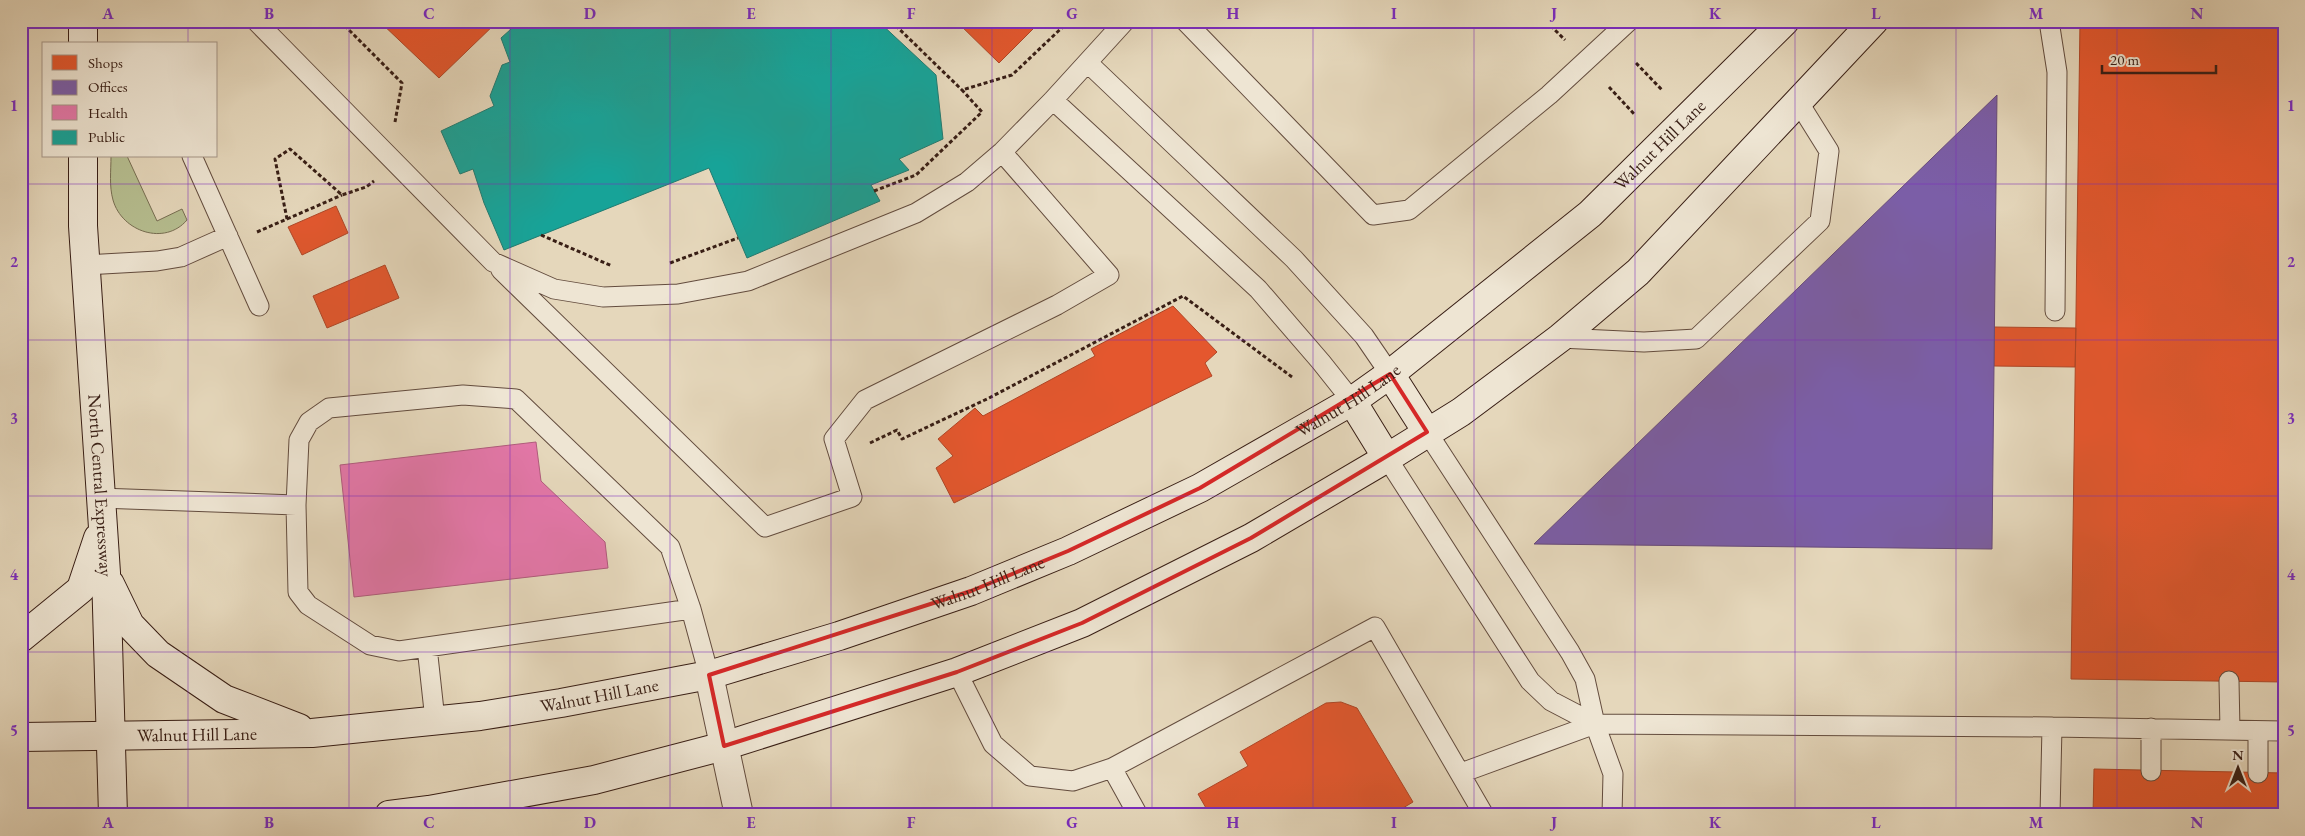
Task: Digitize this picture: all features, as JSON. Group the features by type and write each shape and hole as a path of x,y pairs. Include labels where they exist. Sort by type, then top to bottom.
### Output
{"main road":[{"path":"83,21 83,42"},
{"name":"Walnut Hill Lane","path":"21,737 312,734 480,716 709,675 839,636 971,591 1068,551 1200,488 1352,401 1390,374 1590,214 1785,21"},
{"path":"389,815 429,810 594,780 724,746 957,672 1082,623 1251,538 1461,412 1560,338 1638,272 1799,103 1874,21"},
{"name":"North Central Expressway","path":"83,158 85,265 101,529 106,574 113,815"},
{"path":"1390,374 1427,432"},
{"path":"1352,401 1387,458"},
{"path":"21,638 81,589 101,529"},
{"path":"106,574 130,625 158,654 224,700 312,734"},
{"path":"709,675 739,815"}],"lane":[{"path":"256,21 492,262 765,528 852,497 834,439 865,400 1057,305 1109,275 1002,152"},
{"path":"492,262 554,289 603,297 678,294 748,281 916,213 967,182 1002,152 1088,63 1125,21"},
{"path":"1185,21 1373,215 1409,210 1549,95 1629,21"},
{"path":"2049,21 2057,72 2055,311"},
{"path":"1088,63 1294,259 1364,336 1390,374"},
{"path":"1053,100 1258,289 1352,401"},
{"path":"1560,338 1644,342 1696,339 1820,221 1829,151 1799,103"},
{"path":"193,158 259,306"},
{"path":"85,265 157,261 180,257 228,236"},
{"path":"691,609 399,651 370,645 308,605 298,592 296,505 298,440 309,422 329,408 463,394 516,399 670,547 691,609 709,675"},
{"path":"1427,432 1570,652 1585,679 1595,724 1613,774 1612,815"},
{"path":"1387,458 1530,681 1551,701 1595,724"},
{"path":"99,498 296,505"},
{"path":"957,672 993,744 1030,776 1073,781 1112,768 1375,627 1484,815"},
{"path":"427,647 435,720"},
{"path":"2229,681 2230,730"},
{"path":"1461,773 1595,724 2052,726 2284,731"},
{"path":"2050,815 2052,726"},
{"path":"2151,728 2151,771"},
{"path":"2258,731 2258,772"},
{"path":"1112,768 1138,815"}],"path":[{"path":"340,21 402,83 395,126"},
{"path":"874,191 916,175 982,112 891,21"},
{"path":"962,90 1012,75 1070,21"},
{"path":"1546,21 1566,42"},
{"path":"1636,63 1662,91"},
{"path":"1609,86 1635,116"},
{"path":"287,219 275,159 290,150 342,195"},
{"path":"272,225 342,195 366,187 379,177"},
{"path":"542,235 615,268"},
{"path":"666,264 738,238"},
{"path":"869,444 897,430 902,439 911,435 989,398 1183,296 1295,379"}],"highlighted area":[{"path":"1390,374 1427,432 1251,538 1082,623 957,672 724,746 709,675 971,591 1068,551 1200,488"}],"green space":[{"path":"111,158 128,158 157,221 182,209 187,220 178,228 156,234 145,232 135,227 125,220 118,211 113,200 110,178"}],"building: Shops":[{"path":"379,21 498,21 439,78"},
{"path":"956,21 1041,21 999,63"},
{"path":"2080,21 2284,21 2284,682 2071,679"},
{"path":"336,206 348,233 302,255 288,227"},
{"path":"385,265 399,298 327,328 313,296"},
{"path":"1173,306 1217,352 1205,363 1212,376 954,503 936,468 953,456 938,439 975,408 983,416 1095,356 1091,349"},
{"path":"1994,327 2076,328 2075,367 1994,366"},
{"path":"1341,702 1357,708 1413,802 1403,808 1407,815 1210,815 1198,794 1248,766 1240,752 1326,703"},
{"path":"2094,769 2284,773 2284,815 2093,815"}],"building: Offices":[{"path":"1997,95 1992,549 1534,544"}],"building: Health":[{"path":"536,442 541,481 605,542 608,568 354,597 340,465"}],"building: Public":[{"path":"520,21 878,21 936,75 943,139 899,159 909,170 871,185 880,201 747,258 709,168 504,250 484,203 473,169 460,174 441,131 494,106 490,96 502,65 510,62 501,38"}]}
